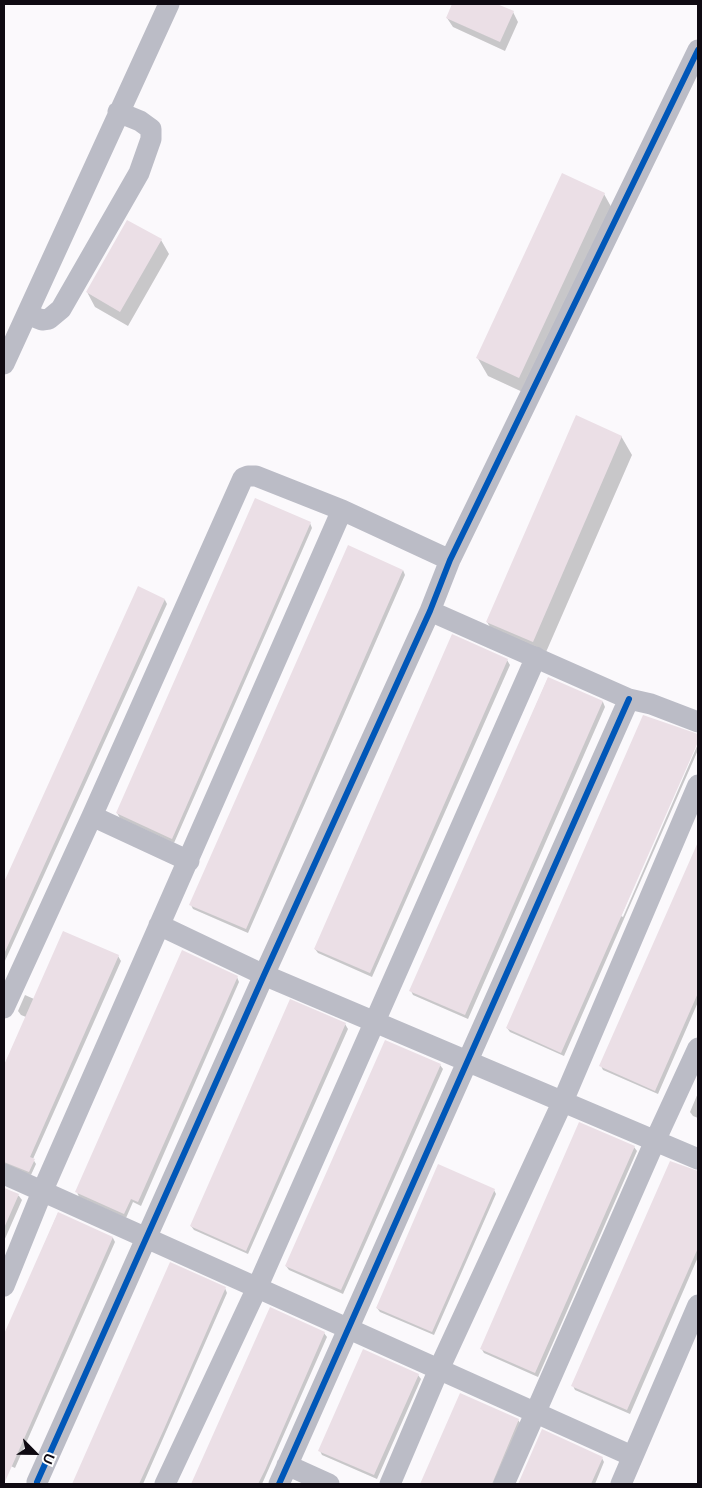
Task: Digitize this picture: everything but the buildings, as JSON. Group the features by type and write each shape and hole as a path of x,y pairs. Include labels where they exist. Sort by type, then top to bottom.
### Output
{"street":[{"path":"4,364 169,4"},
{"path":"37,1482 264,975 430,611 450,560 698,50"},
{"path":"27,314 42,320 49,320 61,310 105,235 146,157 152,139 151,129 140,121 118,112"},
{"path":"4,1008 243,478 256,476 342,510 450,560"},
{"path":"4,1286 42,1192 342,510"},
{"path":"430,611 629,699 651,704 698,722"},
{"path":"165,1484 257,1288 536,657"},
{"path":"329,1484 283,1475 629,699"},
{"path":"390,1484 439,1369 563,1102 698,785"},
{"path":"92,816 189,860"},
{"path":"159,925 264,975 698,1159"},
{"path":"504,1484 698,1048"},
{"path":"4,1174 632,1456"},
{"path":"620,1484 698,1305"}],"cycle path":[{"path":"37,1482 264,975 430,611 450,560 698,50"},
{"path":"279,1484 629,699"}]}
